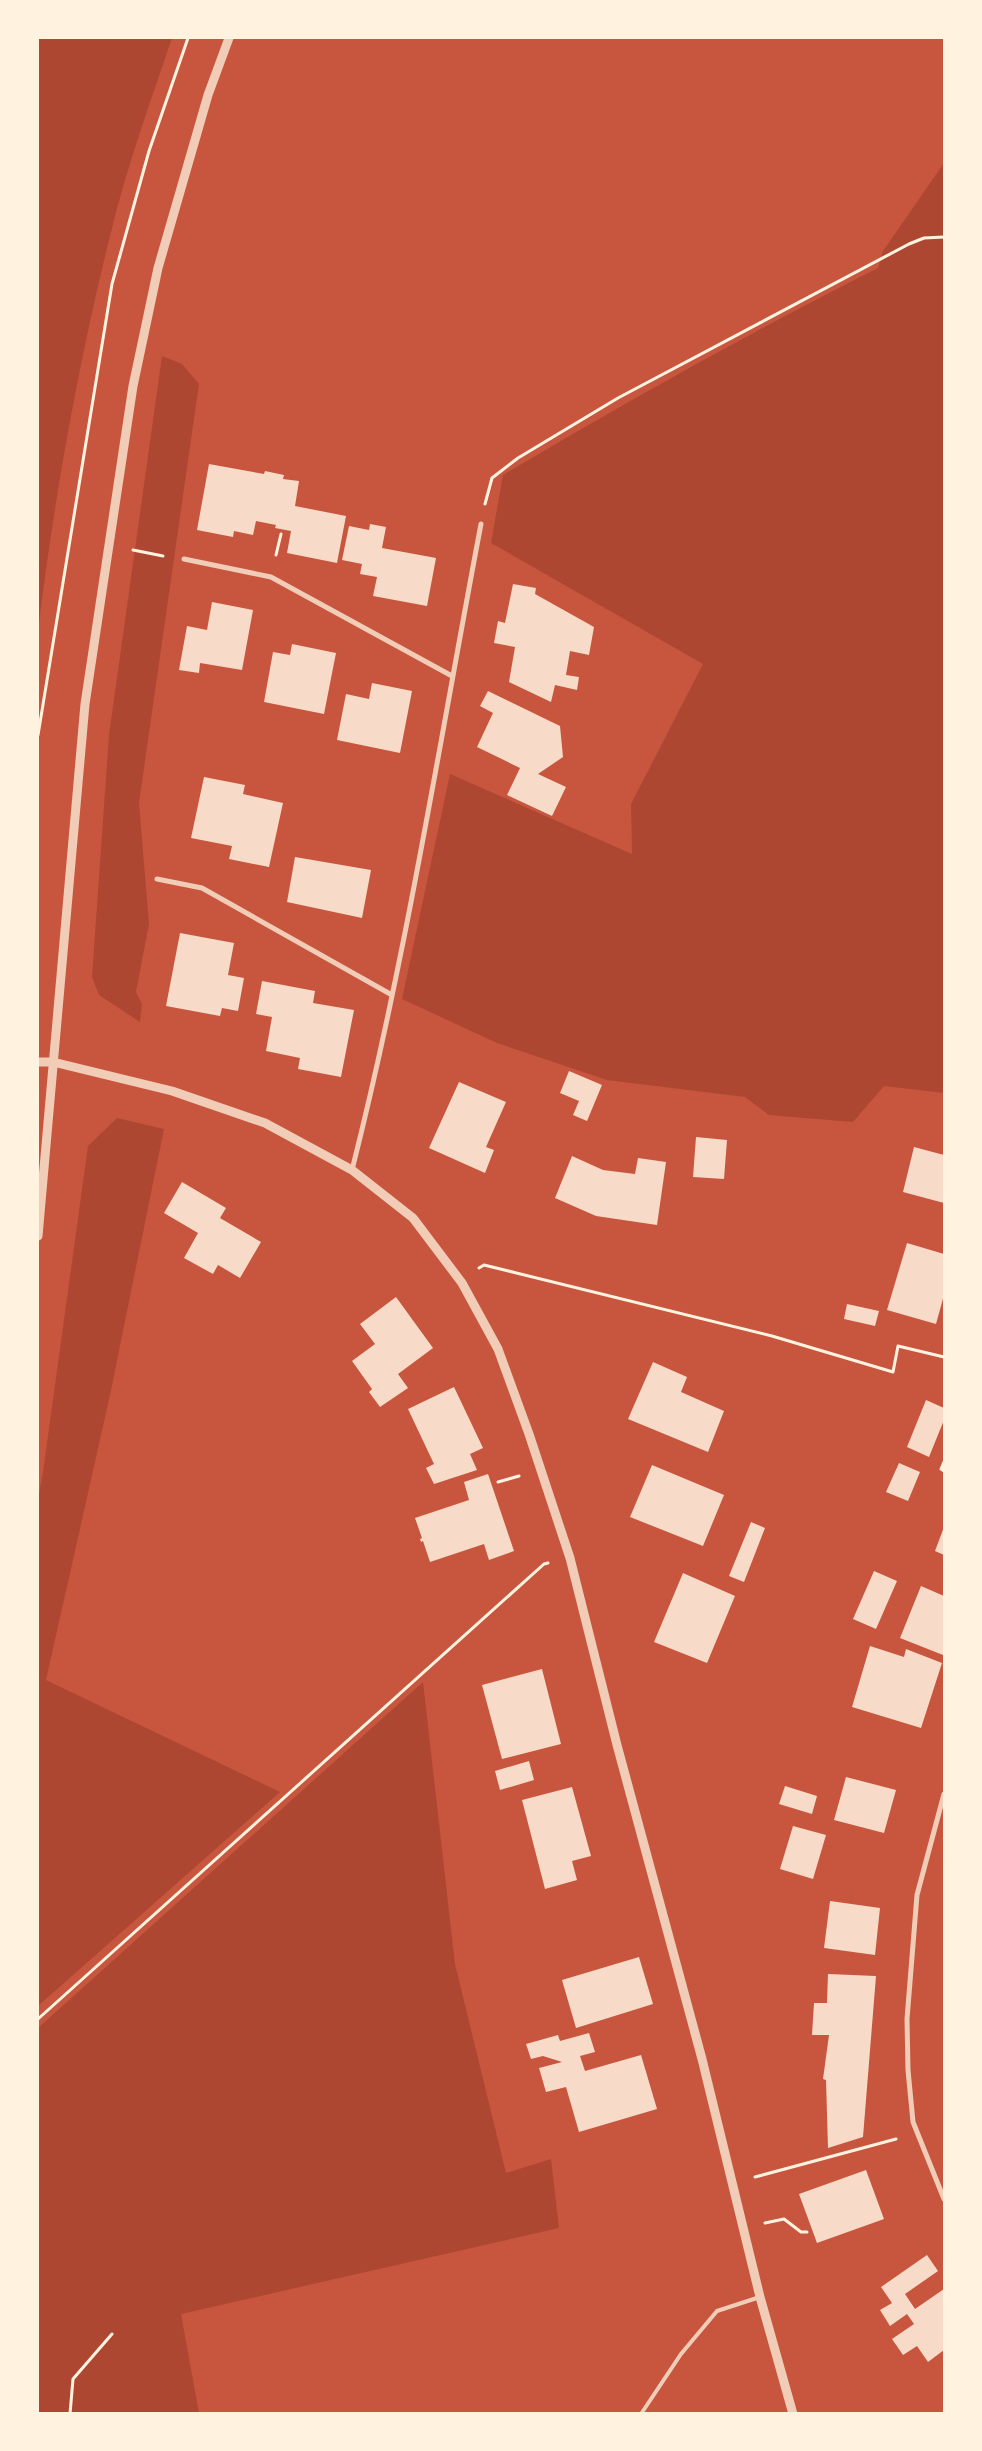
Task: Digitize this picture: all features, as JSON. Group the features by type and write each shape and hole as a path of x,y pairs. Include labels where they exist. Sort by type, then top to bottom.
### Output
{"street":[{"path":"38,1236 85,704 133,386 158,268 208,95 229,38"},
{"path":"352,1170 373,1087 392,995 481,524"},
{"path":"184,559 271,577 452,676"},
{"path":"157,879 202,888 392,995"},
{"path":"38,1062 52,1062 172,1091 265,1123 352,1170 413,1218 462,1283 498,1349 529,1434 570,1558 619,1754 702,2059 760,2297 793,2414"},
{"path":"944,1794 916,1904 907,2019 908,2070 913,2122 916,2134 944,2199"}],"lane":[{"path":"641,2414 681,2354 717,2311 760,2297"}],"path":[{"path":"38,735 112,284 148,151 188,38"},
{"path":"481,524 492,478 518,458 618,398 910,244 924,238 944,237"},
{"path":"109,546 184,559"},
{"path":"462,1283 484,1264 772,1336 893,1372 898,1346 944,1356"},
{"path":"944,1462 941,1469 944,1471"},
{"path":"38,2020 544,1564 570,1558"},
{"path":"733,2184 916,2134"},
{"path":"743,2227 784,2219 801,2232 808,2232"},
{"path":"70,2414 73,2379 112,2334"}],"shaded area":[{"path":"38,38 172,38 123,186 98,285 68,432 38,631"},
{"path":"944,163 944,1093 884,1086 853,1122 769,1115 745,1097 607,1080 497,1043 402,999 450,774 632,854 631,804 703,664 491,543 503,475 689,368 878,268 883,251"},
{"path":"162,356 182,364 199,384 139,803 149,924 136,992 142,1004 140,1022 99,995 92,977 109,735"},
{"path":"117,1118 164,1129 110,1395 46,1680 280,1792 38,2006 38,1499 88,1146"},
{"path":"423,1682 455,1964 506,2173 551,2159 559,2228 181,2314 199,2413 38,2413 38,2028"}],"building":[{"path":"209,464 264,474 265,471 284,475 283,479 299,481 295,506 346,516 337,563 287,553 291,531 275,528 276,525 256,521 253,535 234,531 233,537 197,530"},
{"path":"370,524 386,527 382,548 436,558 427,606 373,596 377,577 360,574 362,564 342,560 349,526 369,530"},
{"path":"513,584 536,588 535,594 594,627 589,655 570,651 566,675 579,677 577,690 555,685 551,702 509,682 515,647 494,643 498,621 505,623"},
{"path":"212,602 253,610 242,670 200,663 199,673 179,670 187,626 207,630"},
{"path":"292,644 336,653 324,714 264,702 273,652 290,655"},
{"path":"372,683 412,691 400,753 337,740 346,694 369,699"},
{"path":"488,691 560,726 563,757 538,774 566,787 552,816 507,795 520,768 477,747 493,713 480,706"},
{"path":"204,777 245,785 243,794 283,803 269,867 229,859 232,846 191,838"},
{"path":"295,857 371,870 362,918 287,902"},
{"path":"180,933 234,943 228,975 244,978 238,1011 222,1008 220,1016 166,1006"},
{"path":"262,981 315,991 313,1003 354,1010 341,1077 298,1069 300,1058 266,1051 272,1017 256,1014"},
{"path":"569,1071 602,1085 587,1121 573,1115 579,1101 560,1093"},
{"path":"459,1082 506,1102 486,1147 494,1150 485,1173 429,1148"},
{"path":"696,1137 727,1140 724,1179 693,1177"},
{"path":"914,1147 944,1155 944,1203 903,1192"},
{"path":"572,1156 603,1170 635,1174 638,1158 666,1162 657,1225 596,1216 555,1198"},
{"path":"182,1182 226,1208 220,1218 261,1242 240,1278 218,1265 213,1274 184,1258 198,1233 164,1213"},
{"path":"907,1243 944,1254 944,1295 936,1324 887,1310"},
{"path":"396,1297 433,1348 398,1374 408,1388 380,1407 369,1392 372,1389 352,1361 375,1344 360,1324"},
{"path":"847,1304 879,1311 875,1326 844,1319"},
{"path":"653,1362 687,1377 681,1392 724,1411 708,1452 628,1419"},
{"path":"454,1387 483,1448 470,1454 477,1470 434,1484 426,1468 434,1464 408,1409"},
{"path":"926,1400 944,1408 944,1420 929,1457 907,1447"},
{"path":"899,1463 920,1472 908,1501 886,1492"},
{"path":"652,1465 724,1495 703,1546 630,1517"},
{"path":"488,1474 514,1551 489,1560 484,1544 430,1562 423,1541 421,1542 420,1539 422,1538 415,1518 469,1500 464,1482"},
{"path":"751,1522 765,1528 744,1582 729,1576"},
{"path":"944,1527 944,1555 935,1551"},
{"path":"874,1571 897,1581 876,1629 853,1619"},
{"path":"683,1573 735,1596 707,1663 654,1642"},
{"path":"921,1586 944,1596 943,1655 900,1638"},
{"path":"870,1646 904,1657 906,1649 942,1663 921,1728 852,1707"},
{"path":"542,1669 561,1744 502,1759 482,1685"},
{"path":"529,1761 534,1780 500,1790 495,1771"},
{"path":"846,1777 896,1790 884,1833 834,1820"},
{"path":"785,1786 817,1796 812,1814 779,1804"},
{"path":"572,1787 591,1856 572,1861 577,1880 545,1889 522,1800"},
{"path":"793,1826 826,1835 813,1879 780,1869"},
{"path":"830,1901 880,1908 875,1955 824,1948"},
{"path":"639,1957 653,2004 576,2028 562,1980"},
{"path":"828,1974 876,1976 863,2137 828,2148 826,2080 823,2079 829,2035 812,2035 814,2003 827,2003"},
{"path":"589,2033 595,2052 580,2056 585,2071 641,2055 657,2109 579,2132 566,2087 546,2092 539,2068 562,2062 543,2056 531,2059 526,2044 558,2035 560,2041"},
{"path":"866,2170 884,2219 817,2243 799,2194"},
{"path":"927,2255 938,2271 905,2294 915,2309 944,2289 944,2350 928,2362 917,2346 903,2355 892,2339 914,2324 907,2314 890,2326 880,2310 892,2303 881,2287"}]}
